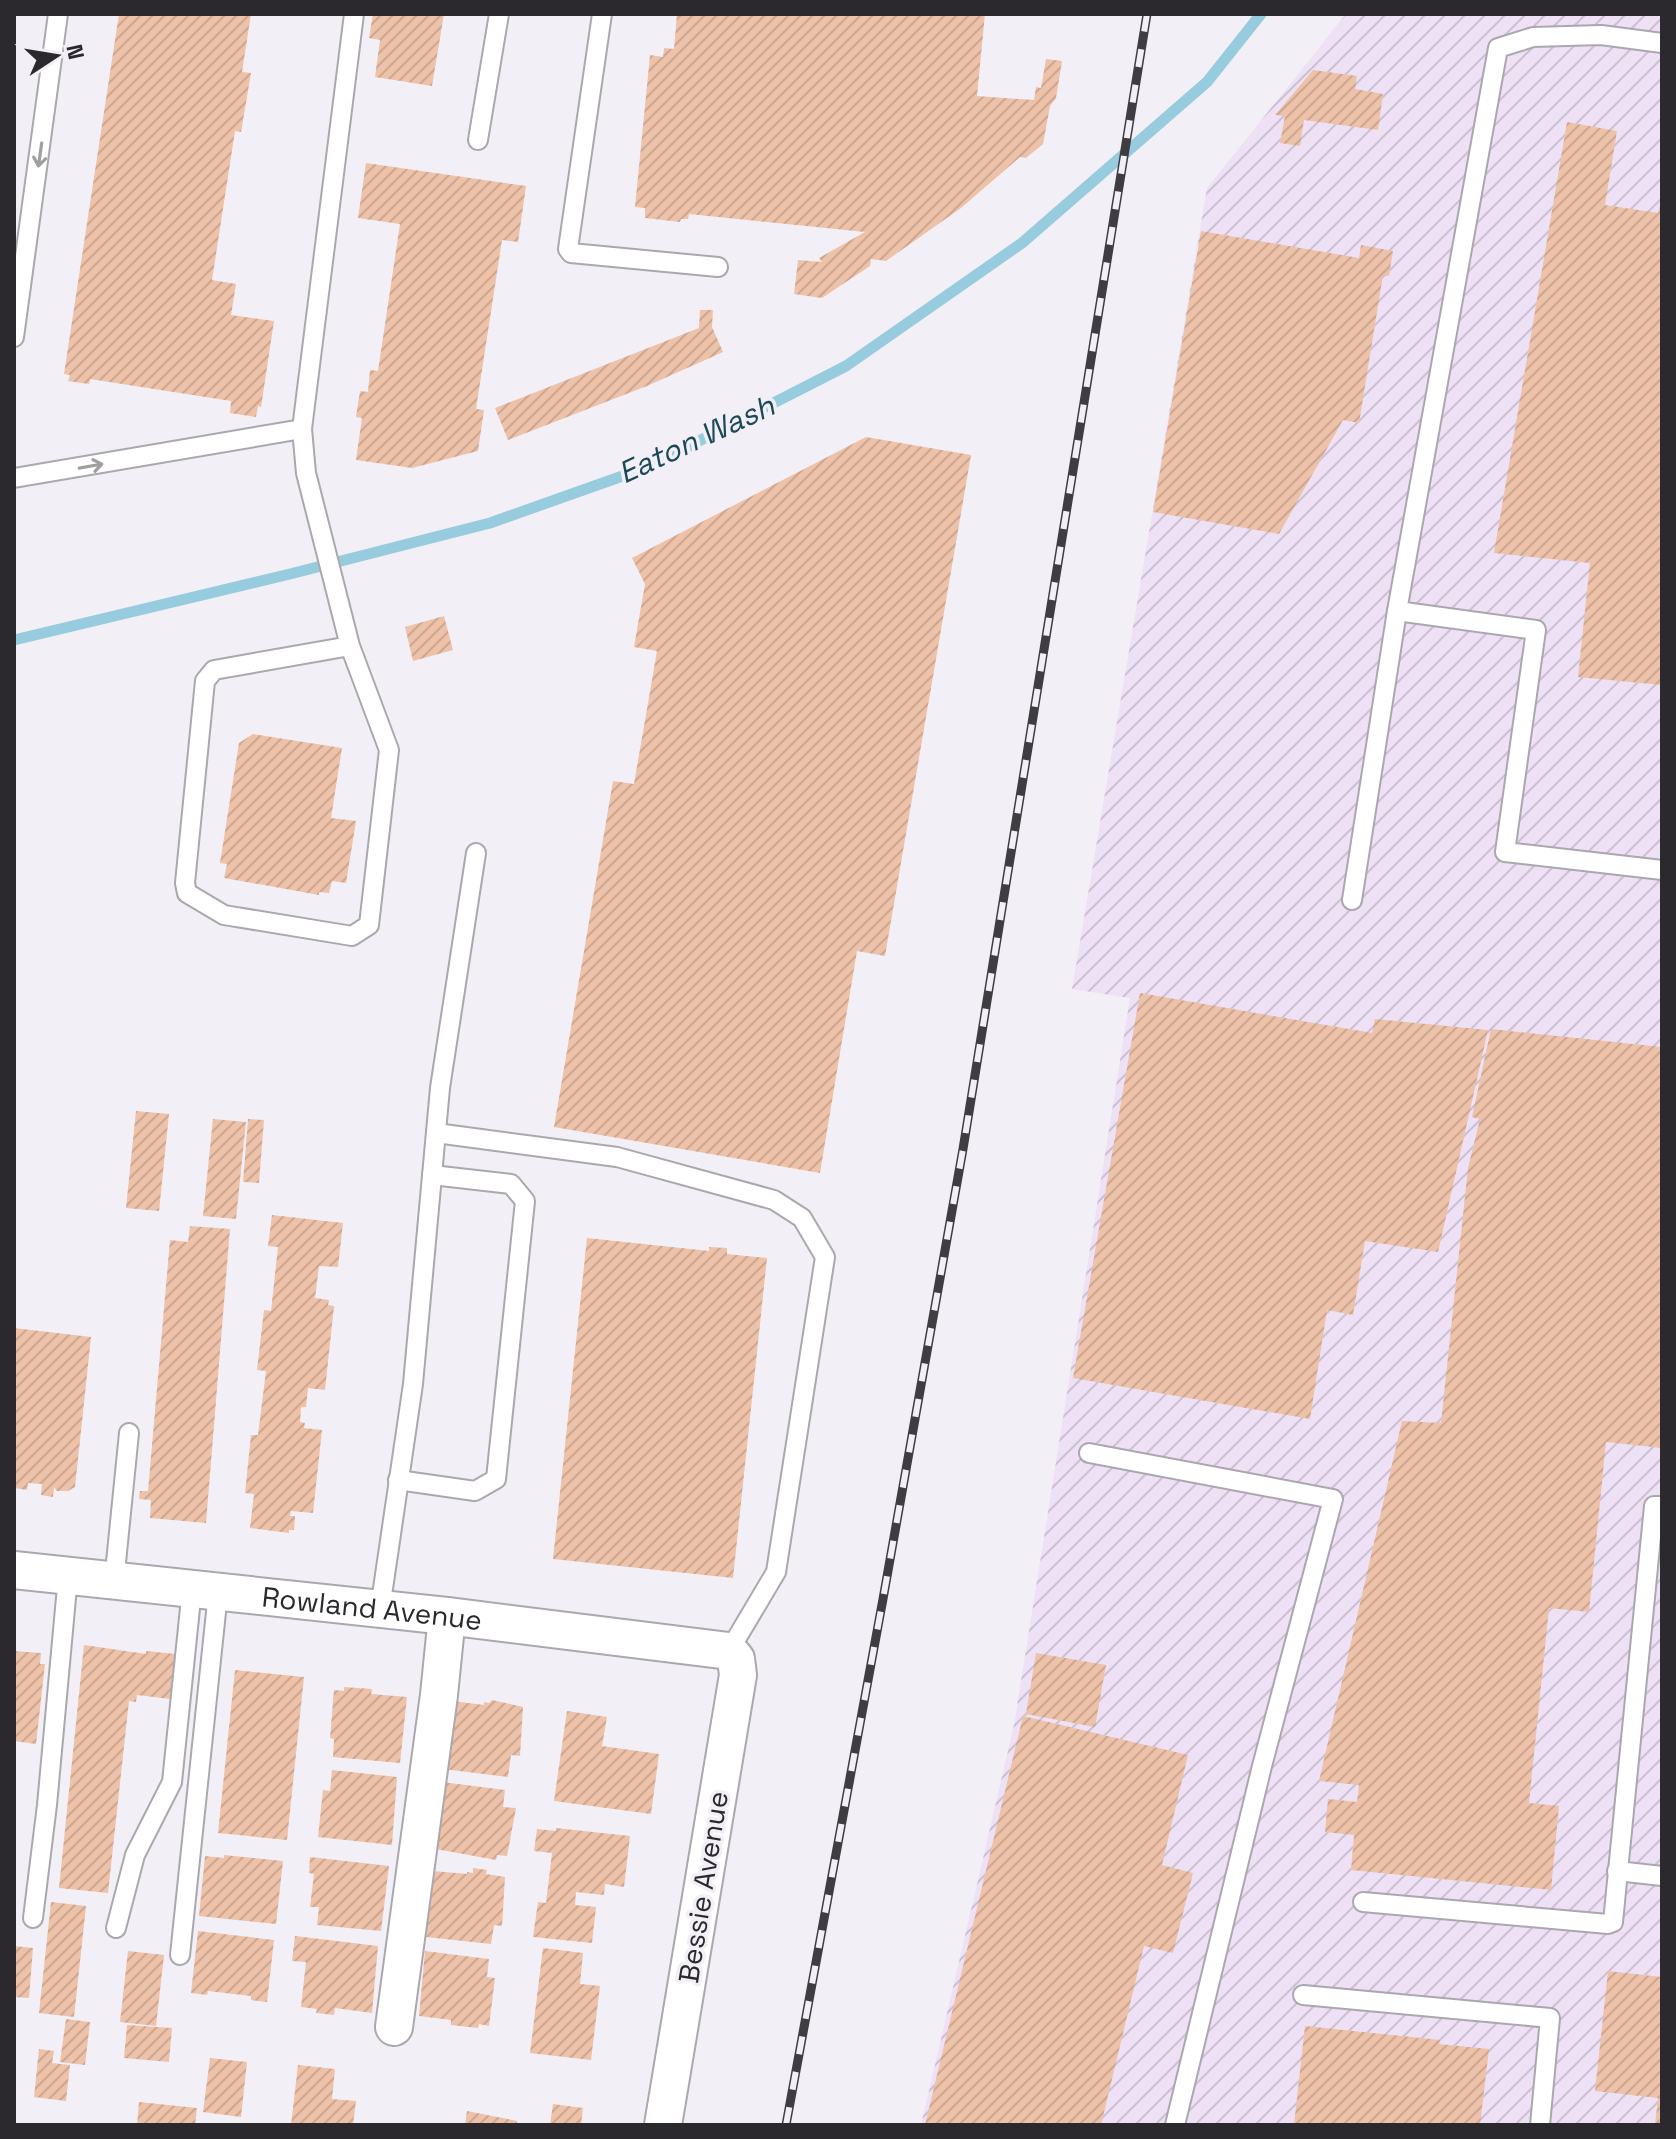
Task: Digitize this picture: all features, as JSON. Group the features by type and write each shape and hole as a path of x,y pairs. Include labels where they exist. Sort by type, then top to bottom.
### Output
{"street":[{"name":"Rowland Avenue","path":"14,1570 447,1616 729,1651"},
{"path":"394,2027 447,1616"},
{"name":"Bessie Avenue","path":"663,2125 738,1675 736,1659 729,1651"}],"lane":[{"path":"14,337 58,14"},
{"path":"347,638 214,670 205,681 185,883 187,893 224,915 352,936 369,925 389,750 347,638 306,473 302,429 354,14"},
{"path":"478,140 499,14"},
{"path":"602,14 569,252 718,267"},
{"path":"1352,900 1397,611 1498,48 1533,37 1601,35 1662,43"},
{"path":"14,478 302,429"},
{"path":"1397,611 1536,630 1505,852 1662,870"},
{"path":"380,1609 413,1384 440,1088 476,853"},
{"path":"436,1133 617,1157 774,1200 802,1218 825,1257 776,1572 729,1651"},
{"path":"398,1480 475,1491 496,1479 525,1201 511,1184 432,1175"},
{"path":"114,1582 129,1433"},
{"path":"1089,1453 1333,1499 1262,1766 1175,2125"},
{"path":"1363,1902 1611,1924 1654,1506 1662,1506"},
{"path":"33,1918 47,1805 68,1576"},
{"path":"116,1928 135,1855 172,1782 205,1591"},
{"path":"180,1955 205,1591"},
{"path":"1617,1871 1662,1876"},
{"path":"1303,1995 1550,2018 1540,2125"}],"shaded area":[{"path":"1346,14 1662,14 1662,2125 921,2125 1014,1725 1130,998 1072,989 1207,188"}],"building":[{"path":"119,14 251,14 242,72 251,73 241,132 235,131 212,280 236,284 231,315 274,321 261,407 258,406 256,417 230,413 231,401 90,379 89,384 68,381 70,375 64,374"},
{"path":"373,14 444,14 432,86 375,77 380,40 369,38"},
{"path":"677,14 985,14 977,96 1034,100 1036,87 1041,88 1046,59 1062,61 1056,98 1050,106 1043,144 1026,158 1020,157 961,208 886,261 871,259 870,266 822,298 794,294 798,260 822,262 819,258 865,232 689,214 688,219 681,219 680,222 645,218 645,208 635,207 650,55 663,57 664,48 674,49"},
{"path":"1313,70 1357,76 1355,89 1383,94 1378,130 1304,120 1300,146 1280,143 1285,116 1275,115"},
{"path":"1567,122 1617,131 1605,205 1658,213 1662,196 1662,685 1578,677 1590,563 1494,553"},
{"path":"366,163 526,186 518,242 502,240 476,409 484,410 478,451 412,468 356,460 362,418 356,417 360,391 368,392 370,370 378,371 400,224 358,218"},
{"path":"1201,231 1359,258 1361,245 1393,251 1389,276 1383,275 1359,423 1343,420 1279,534 1153,512"},
{"path":"700,310 713,310 712,327 723,352 647,386 508,440 495,408 699,328"},
{"path":"866,437 971,455 885,956 857,951 820,1173 554,1127 613,781 634,784 657,651 634,647 645,584 632,558"},
{"path":"444,616 453,650 413,661 405,627"},
{"path":"253,734 342,748 331,818 356,821 346,883 332,881 329,893 319,892 319,895 224,878 227,864 220,863 239,743"},
{"path":"1140,993 1372,1033 1375,1019 1488,1030 1438,1252 1365,1241 1353,1315 1327,1310 1310,1419 1073,1378"},
{"path":"1491,1029 1662,1047 1662,1448 1606,1442 1589,1612 1549,1608 1529,1803 1559,1806 1551,1890 1351,1870 1354,1835 1325,1832 1328,1799 1357,1802 1359,1785 1319,1781 1402,1421 1441,1423 1468,1168 1480,1119 1472,1117"},
{"path":"136,1111 169,1114 159,1211 126,1208"},
{"path":"213,1119 246,1122 236,1219 203,1216"},
{"path":"248,1119 264,1120 259,1183 243,1182"},
{"path":"272,1215 343,1223 338,1267 319,1266 315,1298 329,1300 328,1305 334,1306 325,1390 308,1388 306,1407 301,1407 300,1422 305,1423 304,1428 322,1430 313,1513 291,1511 290,1516 295,1516 294,1530 289,1530 289,1533 250,1528 254,1494 245,1493 251,1435 258,1435 266,1371 257,1370 264,1310 271,1311 278,1247 268,1246"},
{"path":"190,1226 230,1229 206,1523 150,1518 151,1500 139,1499 140,1491 148,1491 170,1240 188,1242"},
{"path":"587,1238 709,1251 709,1247 727,1248 727,1254 767,1258 733,1578 553,1559"},
{"path":"14,1328 91,1337 75,1487 57,1491 54,1487 53,1497 41,1495 42,1484 28,1483 27,1490 14,1488"},
{"path":"84,1645 146,1654 146,1651 175,1654 170,1699 137,1695 136,1702 129,1701 108,1893 59,1888"},
{"path":"14,1651 41,1653 40,1664 45,1664 36,1744 14,1741"},
{"path":"1036,1653 1106,1665 1095,1727 1026,1714"},
{"path":"235,1670 304,1677 287,1840 218,1833"},
{"path":"344,1687 372,1689 371,1694 407,1697 400,1763 333,1757 334,1739 330,1738 334,1690 344,1691"},
{"path":"492,1700 523,1707 520,1756 511,1755 508,1777 443,1769 452,1701 484,1705 484,1702"},
{"path":"567,1711 607,1717 602,1746 659,1754 651,1814 554,1801"},
{"path":"1023,1716 1188,1755 1162,1865 1193,1873 1173,1953 1144,1946 1101,2125 925,2125"},
{"path":"332,1770 397,1777 392,1845 318,1837 323,1790 330,1791"},
{"path":"442,1782 505,1790 503,1807 516,1808 507,1856 497,1855 496,1860 436,1849"},
{"path":"556,1828 630,1836 624,1887 605,1884 604,1895 576,1892 575,1905 596,1907 592,1943 533,1937 538,1902 546,1903 552,1853 534,1851 537,1829 556,1831"},
{"path":"224,1855 283,1861 276,1924 199,1916 205,1856 224,1858"},
{"path":"310,1857 389,1866 381,1931 317,1925 319,1907 310,1907 314,1874 309,1873"},
{"path":"473,1868 505,1877 502,1926 494,1925 491,1944 426,1937 433,1871 467,1874 473,1873"},
{"path":"51,1902 86,1906 74,2017 39,2013"},
{"path":"198,1931 274,1940 267,2002 251,2000 251,1996 208,1991 207,1995 191,1993"},
{"path":"295,1936 378,1946 372,2013 335,2008 334,2015 301,2007 306,1962 292,1961"},
{"path":"14,1946 33,1948 29,1998 14,1997"},
{"path":"543,1948 583,1953 580,1984 600,1986 591,2060 530,2053"},
{"path":"128,1951 164,1955 156,2026 120,2022"},
{"path":"425,1951 489,1959 487,1977 495,1978 489,2026 451,2025 451,2020 419,2016"},
{"path":"1608,1971 1662,1977 1662,2125 1655,2125 1658,2098 1595,2091"},
{"path":"66,2019 90,2022 85,2065 60,2062"},
{"path":"127,2025 172,2028 169,2062 124,2058"},
{"path":"1305,2026 1440,2040 1439,2044 1489,2049 1480,2125 1294,2125"},
{"path":"39,2049 54,2051 52,2063 70,2065 66,2101 34,2097"},
{"path":"210,2058 247,2062 241,2117 203,2112"},
{"path":"298,2065 335,2069 332,2099 356,2101 353,2125 291,2125"},
{"path":"139,2102 197,2108 195,2125 137,2125"},
{"path":"553,2104 583,2108 581,2125 550,2125"},
{"path":"467,2111 517,2121 517,2125 465,2125"}],"waterway":[{"name":"Eaton Wash","path":"14,640 490,523 648,467 846,366 1022,243 1207,82 1261,14"}],"railway":[{"path":"786,2125 963,1149 1147,14"}]}
